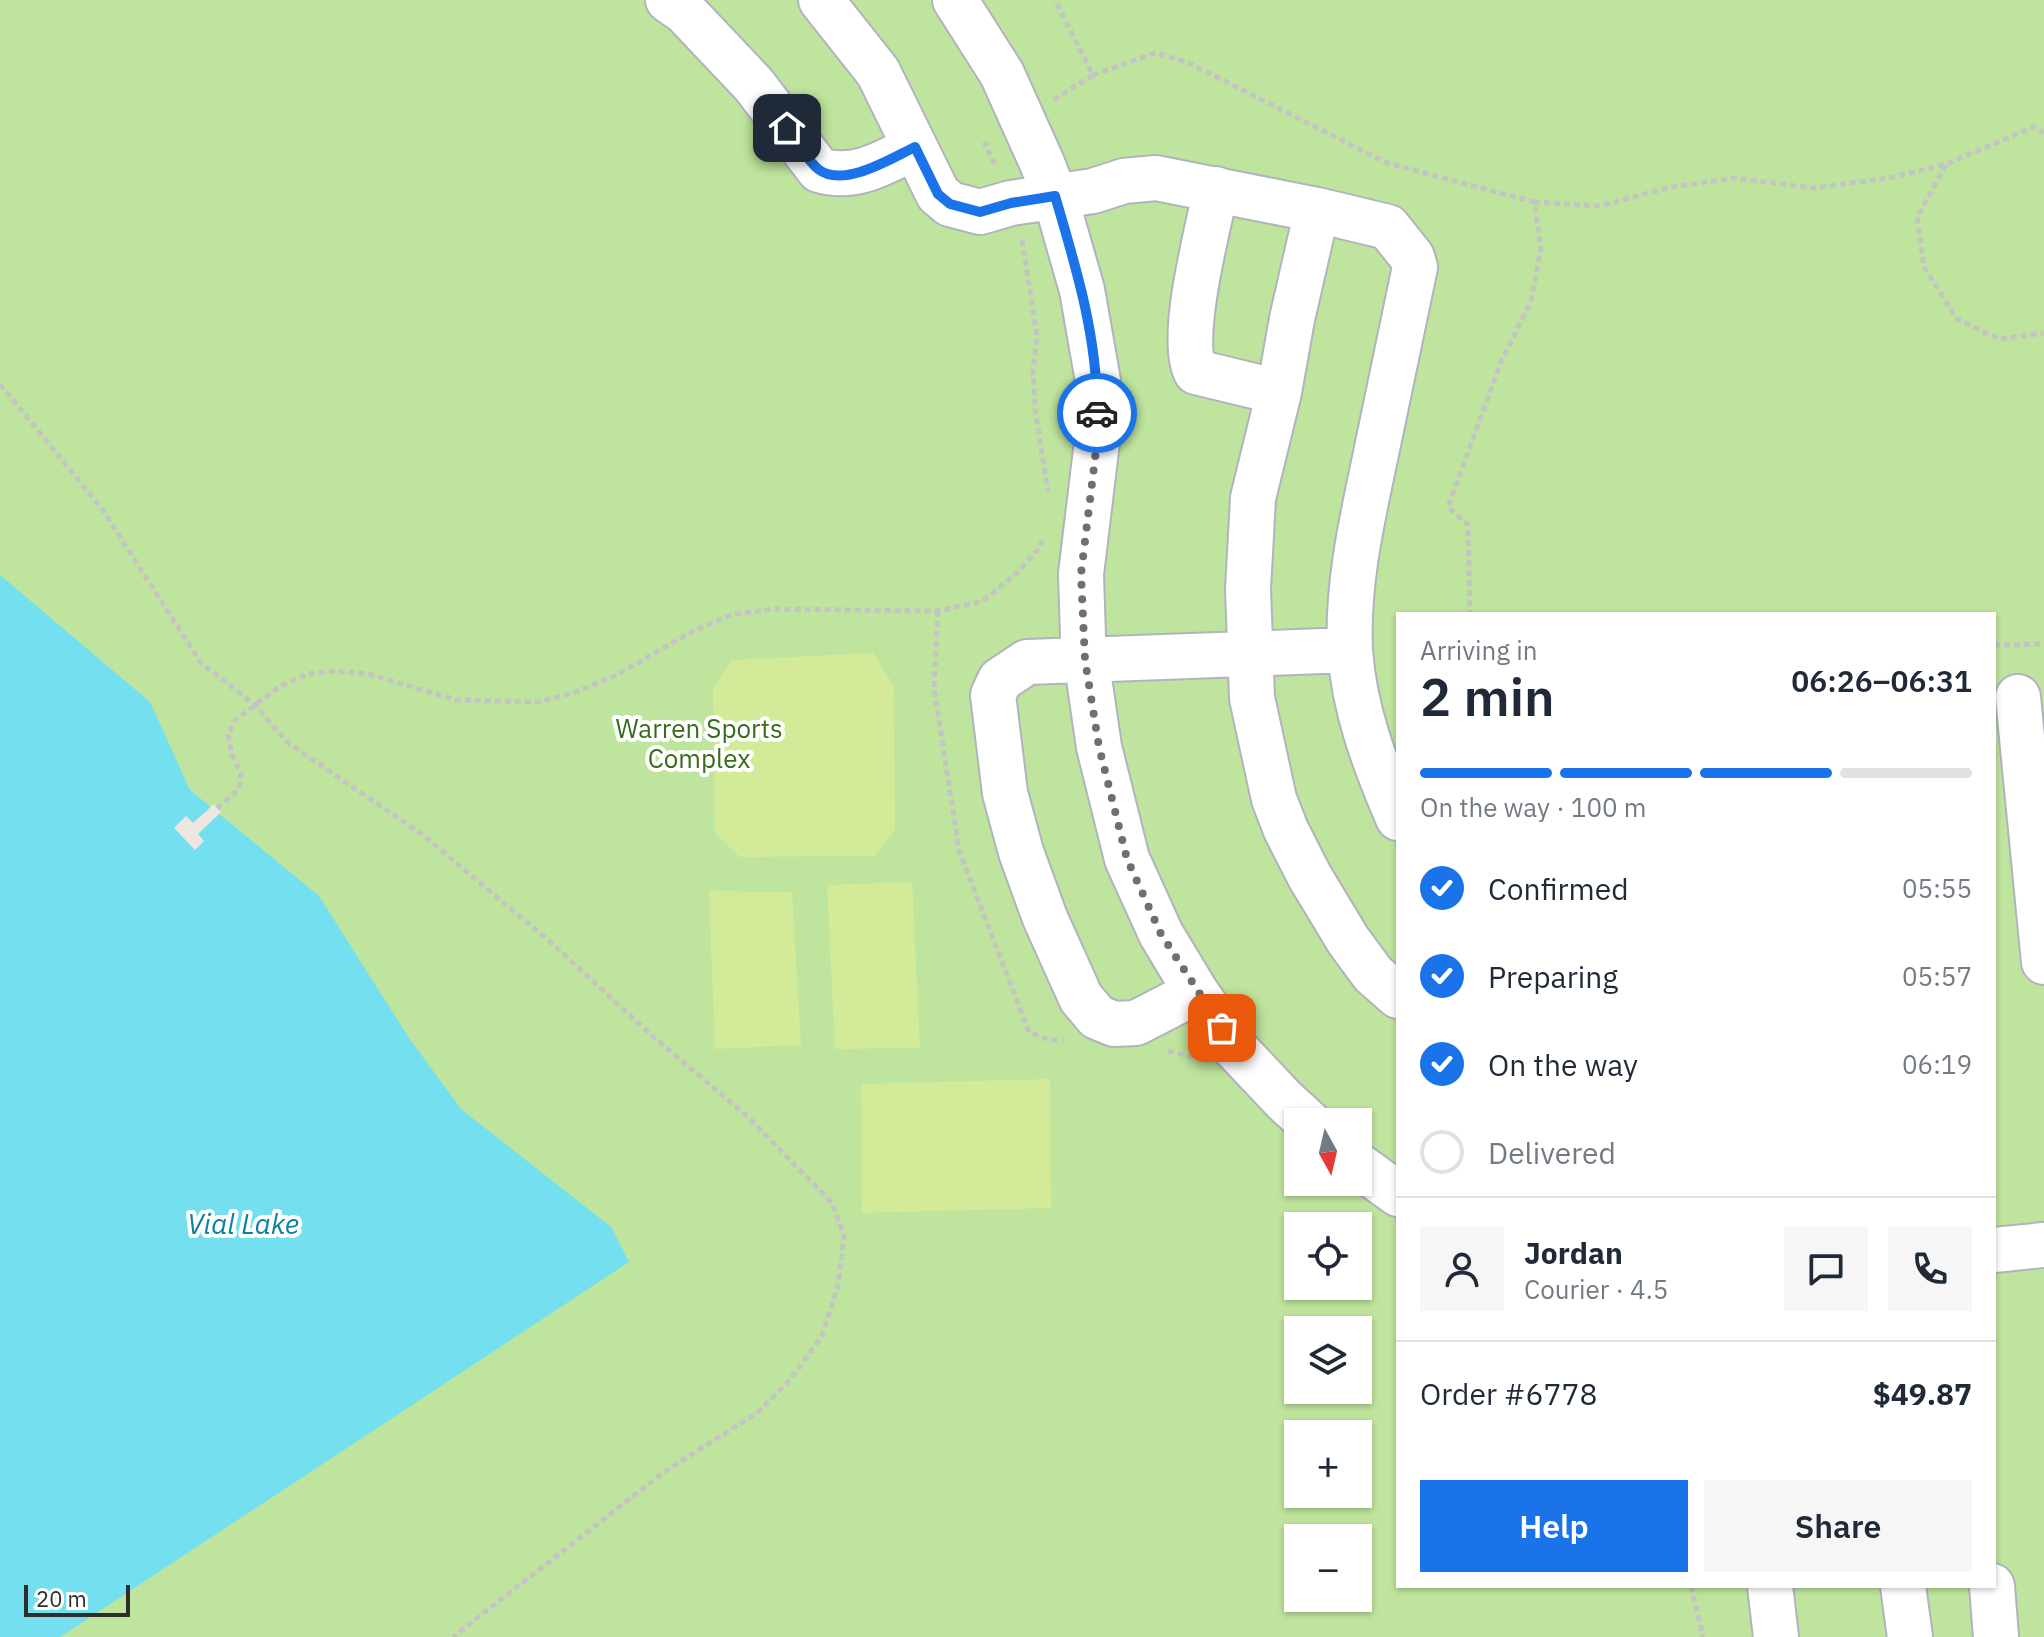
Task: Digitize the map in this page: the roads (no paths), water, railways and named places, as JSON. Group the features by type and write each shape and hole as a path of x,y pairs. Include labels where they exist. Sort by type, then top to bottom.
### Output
{"lane":[{"path":"668,0 684,11 754,85 819,170 835,175 866,171 915,147"},
{"path":"821,0 878,72 938,194 950,204 980,212 1011,203 1093,191 1124,181 1156,178 1388,227 1412,257 1415,267 1358,539 1350,614 1350,650 1356,695 1371,756 1396,813"},
{"path":"955,0 1002,74 1023,120 1055,196 1082,290 1098,381 1097,442 1081,574 1085,660 1099,747 1127,859 1161,934 1196,992 1234,1047 1293,1108"},
{"path":"1216,189 1192,316 1189,339 1192,364 1196,372 1279,392"},
{"path":"1317,210 1253,498 1248,589 1252,698 1274,799 1286,830 1348,940 1373,974 1396,994"},
{"path":"1196,992 1136,1023 1114,1024 1097,1017 1081,998 1045,918 1021,852 1005,793 993,695 1000,680 1027,662 1350,650"},
{"path":"2019,697 2044,962"},
{"path":"1372,1175 1396,1193"},
{"path":"1996,1250 2044,1245"},
{"path":"1770,1588 1776,1637"},
{"path":"1903,1588 1910,1637"},
{"path":"1992,1588 1996,1637"}],"water":[{"name":"Vial Lake","path":"0,575 150,702 190,790 319,896 409,1038 461,1109 611,1227 629,1262 60,1637 0,1637"}],"park label":[{"name":"Warren Sports Complex","path":"699,743"}]}
